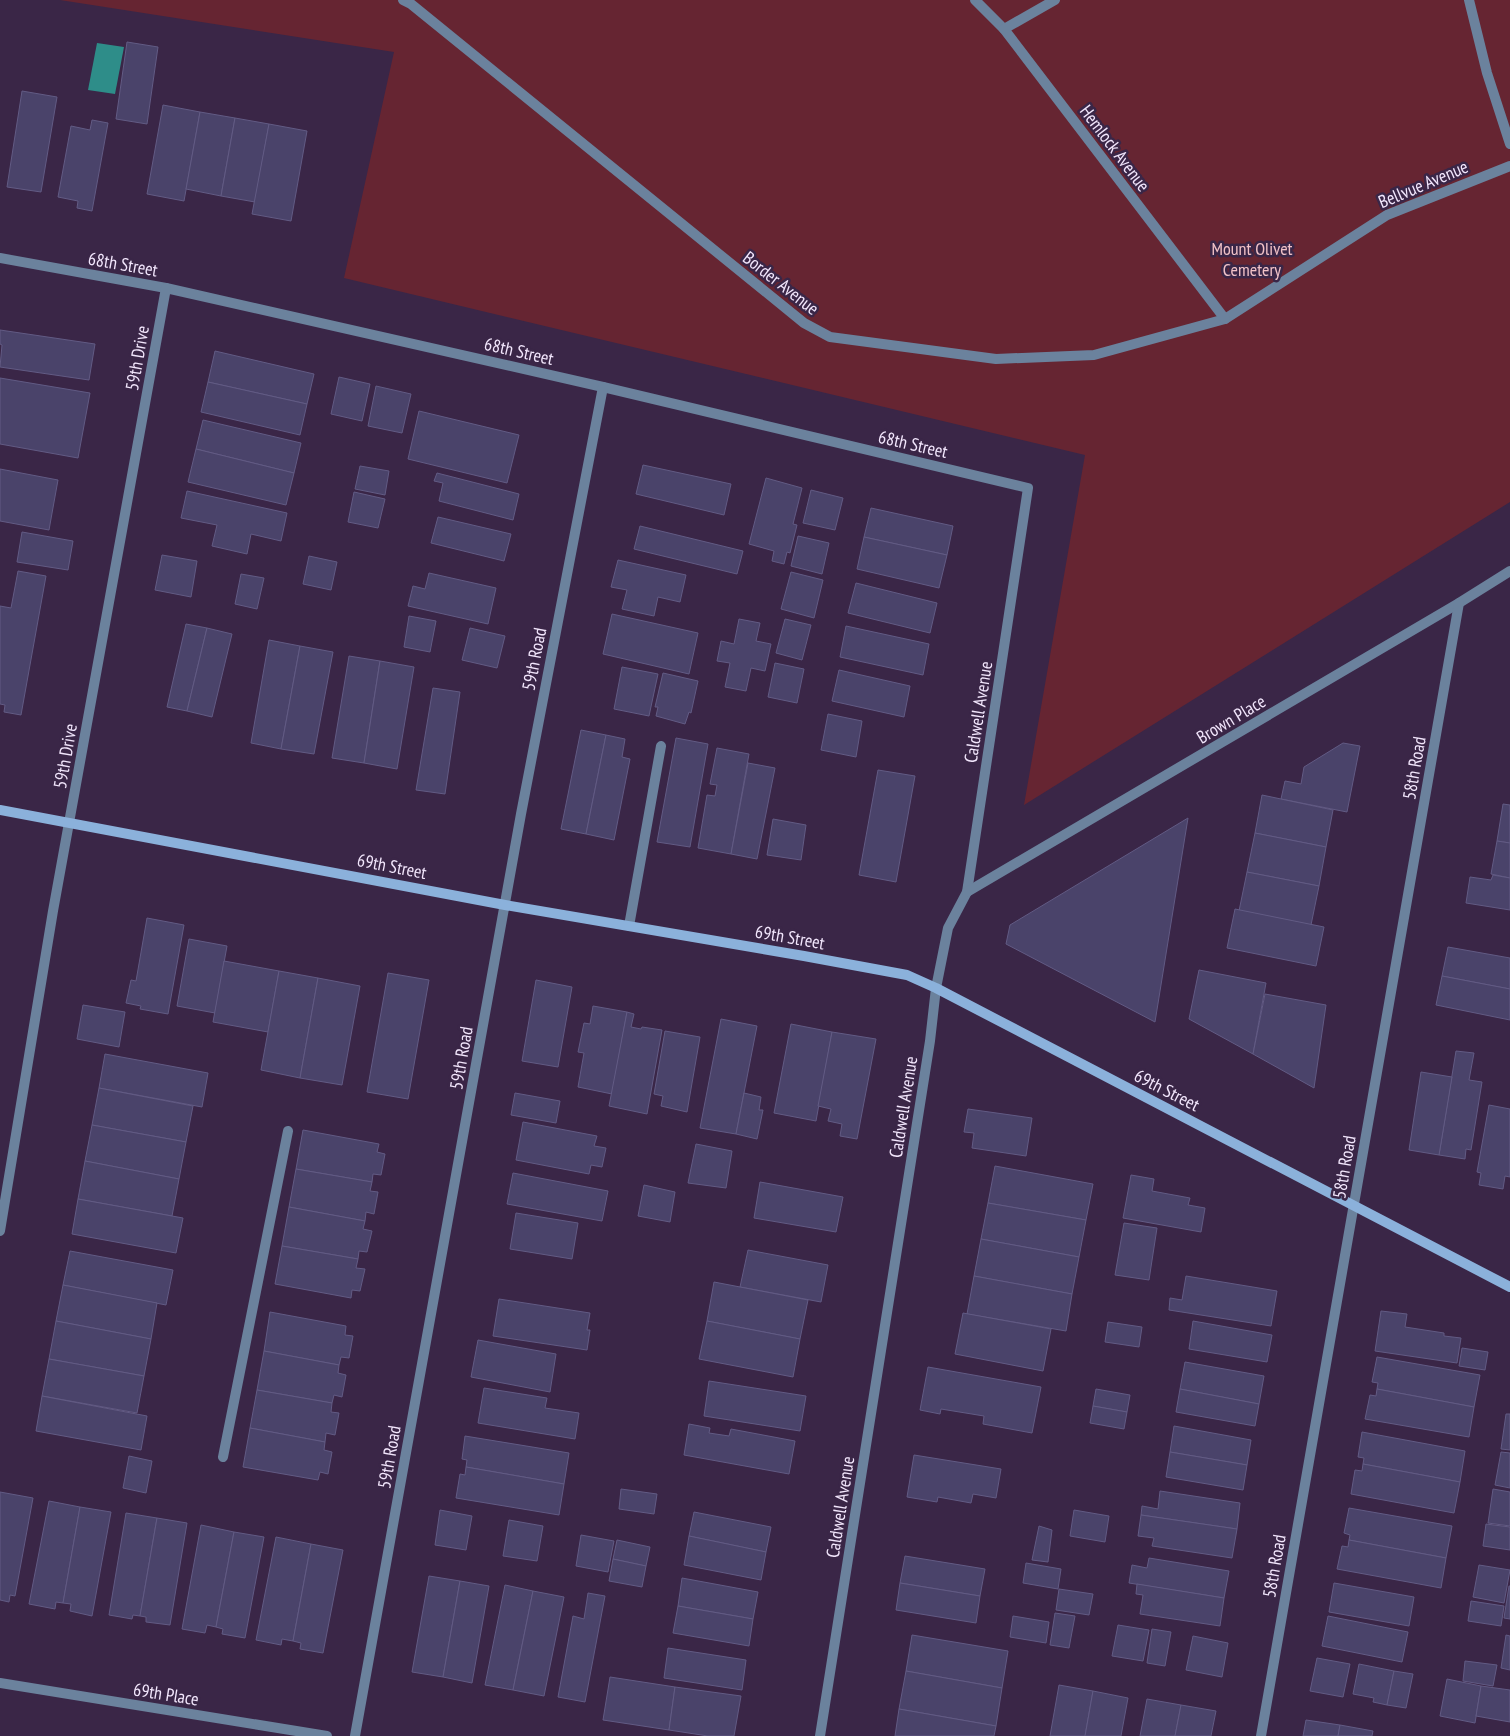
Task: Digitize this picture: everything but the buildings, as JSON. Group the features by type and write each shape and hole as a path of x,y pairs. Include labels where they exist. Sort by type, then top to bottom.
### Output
{"main road":[{"name":"69th Street","path":"0,810 505,905 907,975 936,988 1510,1287"}],"street":[{"name":"Border Avenue","path":"403,0 418,10 804,324 830,337 996,359 1094,355 1225,319"},
{"name":"Hemlock Avenue","path":"975,0 1004,29 1225,319"},
{"path":"1004,29 1055,0"},
{"path":"1469,0 1486,73 1510,144"},
{"name":"Bellvue Avenue","path":"1225,319 1387,215 1510,166"},
{"name":"68th Street","path":"0,258 166,288 603,386 1028,488"},
{"name":"59th Drive","path":"0,1231 70,823 166,288"},
{"name":"59th Road","path":"355,1736 505,905 603,386"},
{"name":"Caldwell Avenue","path":"820,1736 930,1041 936,988 948,928 967,892 1028,488"},
{"name":"Brown Place","path":"967,892 1459,603 1510,570"},
{"name":"58th Road","path":"1261,1736 1459,603"},
{"path":"629,926 661,746"},
{"path":"222,1457 288,1131"},
{"name":"69th Place","path":"0,1684 328,1736"}],"green space":[{"name":"Mount Olivet Cemetery","path":"60,0 1510,0 1510,502 1024,805 1085,455 344,278 394,52"}],"shaded area":[{"path":"97,43 124,47 115,94 88,90"}]}
